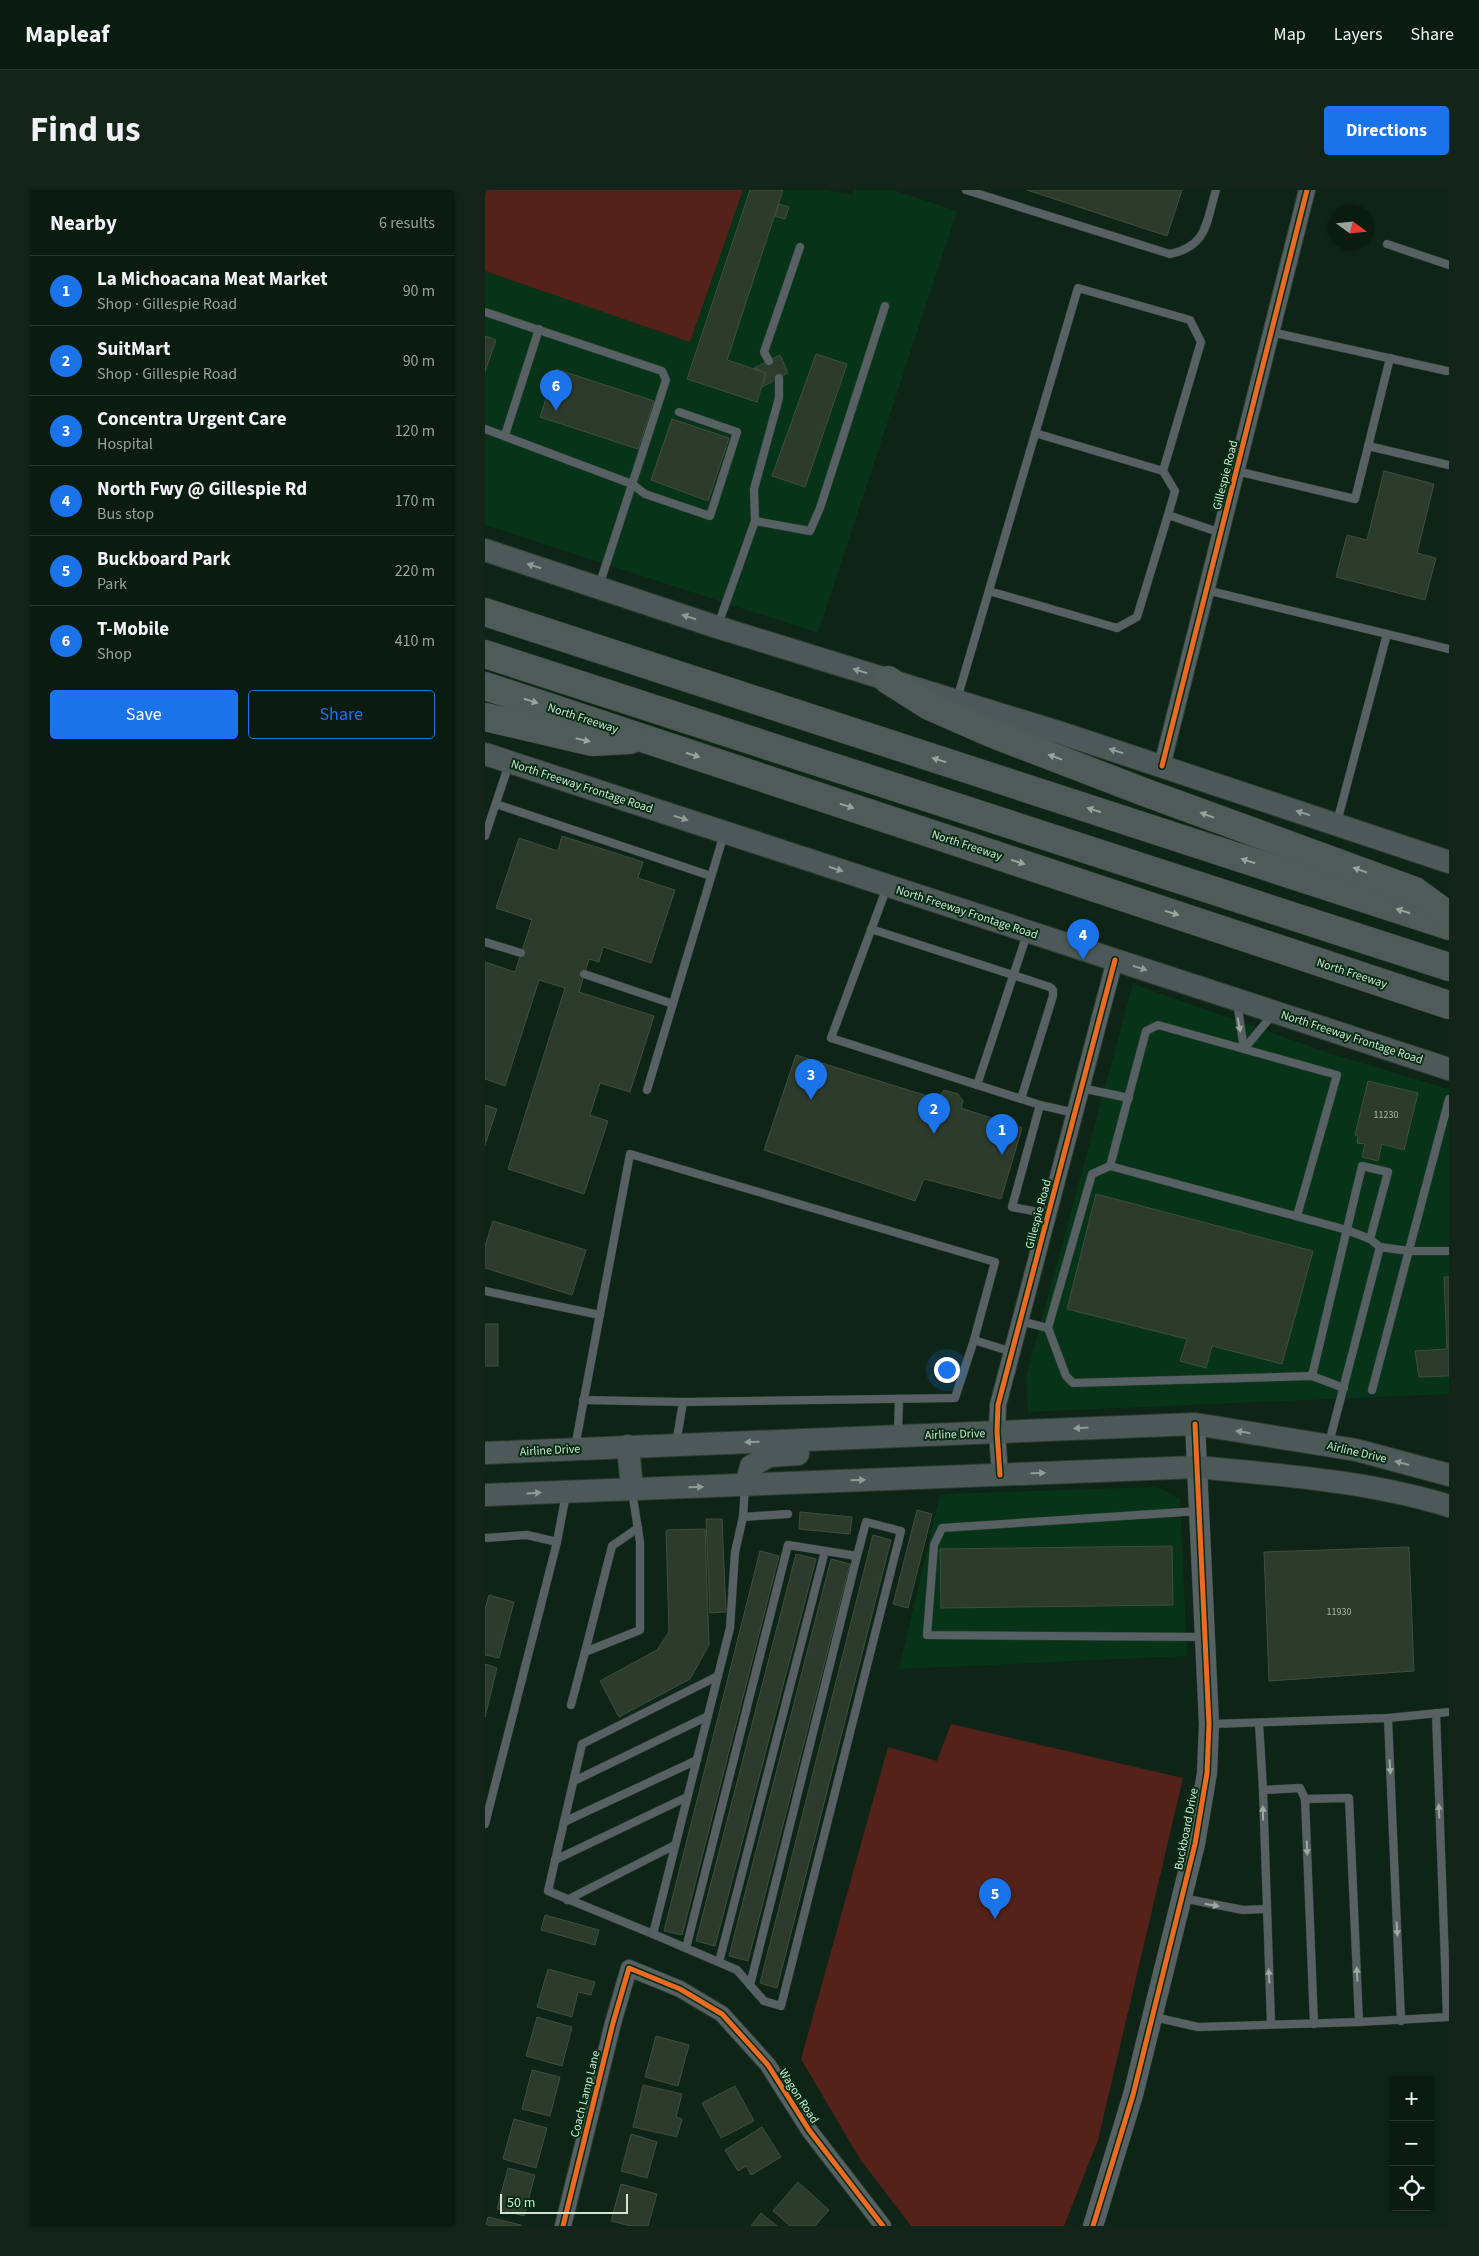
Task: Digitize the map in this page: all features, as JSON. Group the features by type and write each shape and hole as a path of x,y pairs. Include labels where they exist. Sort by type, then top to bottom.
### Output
{"highway":[{"path":"485,612 1449,926"},
{"path":"485,654 1449,967"},
{"path":"888,680 929,706 993,734 1144,792 1415,891 1449,916"},
{"name":"North Freeway","path":"485,686 1449,1005"},
{"path":"485,717 592,742 647,739"}],"main road":[{"path":"485,550 717,627 1162,766 1449,862"},
{"name":"North Freeway Frontage Road","path":"485,754 1449,1069"},
{"name":"Airline Drive","path":"485,1453 1195,1424 1356,1450 1449,1475"},
{"path":"746,1485 751,1466 769,1456 802,1454 819,1439"},
{"path":"628,1446 632,1489"},
{"path":"485,1495 1197,1467 1283,1475 1386,1490 1447,1504"}],"street":[{"name":"Gillespie Road","path":"1162,766 1307,190"},
{"name":"Gillespie Road","path":"1000,1475 997,1432 998,1405 1115,960"},
{"name":"Buckboard Drive","path":"1093,2226 1133,2094 1195,1844 1207,1773 1209,1724 1195,1424"},
{"name":"Wagon Road","path":"629,1968 681,1989 722,2014 768,2065 809,2130 876,2224"},
{"name":"Coach Lamp Lane","path":"563,2226 613,2023 629,1968"}],"lane":[{"path":"965,190 1170,254 1186,250 1202,236 1216,190"},
{"path":"1387,244 1449,265"},
{"path":"769,361 764,352 800,247"},
{"path":"956,701 1078,288 1190,320 1201,342 1163,471"},
{"path":"755,521 810,531 820,508 885,306"},
{"path":"485,312 662,371 666,380 598,587"},
{"path":"505,435 539,329"},
{"path":"1271,332 1447,371"},
{"path":"1236,471 1355,500 1390,358"},
{"path":"717,627 755,521 754,489 779,398 779,378"},
{"path":"485,429 632,484 645,494 710,516 737,432 679,412"},
{"path":"989,591 1117,628 1137,617 1175,491 1163,471 1035,433"},
{"path":"1368,446 1449,465"},
{"path":"1168,515 1221,533"},
{"path":"1206,590 1449,649"},
{"path":"1337,824 1387,634"},
{"path":"485,836 509,762"},
{"path":"496,804 711,876"},
{"path":"647,1090 724,832"},
{"path":"887,886 831,1038 1021,1100 1075,1113"},
{"path":"871,929 1049,987 1053,990 1053,996 1021,1100"},
{"path":"977,1085 1028,932"},
{"path":"485,942 521,953"},
{"path":"584,974 673,1004"},
{"path":"1237,1000 1244,1049"},
{"path":"1244,1049 1274,1012"},
{"path":"1110,1166 1146,1031 1158,1025 1337,1075 1297,1216"},
{"path":"1081,1088 1129,1098"},
{"path":"1372,1390 1449,1099"},
{"path":"1040,1105 1012,1207 1048,1214"},
{"path":"574,1449 583,1400 600,1315 630,1154 995,1262 974,1340 955,1398 683,1402 583,1400"},
{"path":"1344,1388 1312,1376 1073,1384 1066,1376 1048,1328 1092,1174 1110,1166 1347,1230 1370,1239 1380,1247 1409,1251 1449,1251"},
{"path":"1312,1376 1363,1166 1388,1172 1370,1239"},
{"path":"1329,1445 1380,1247"},
{"path":"485,1291 600,1315"},
{"path":"1020,1320 1048,1328"},
{"path":"974,1340 1012,1352"},
{"path":"897,1436 899,1399"},
{"path":"676,1444 683,1402"},
{"path":"653,1934 730,1628 735,1552 743,1517 746,1485"},
{"path":"585,1652 639,1630 640,1542 632,1489"},
{"path":"485,1824 557,1542 566,1491"},
{"path":"1199,1511 943,1528 934,1545 927,1635 1204,1637"},
{"path":"743,1517 788,1514"},
{"path":"718,1676 583,1744 548,1892 737,1970 750,1985 764,2001 781,2006 901,1531 866,1522 750,1985"},
{"path":"571,1705 612,1546 638,1528"},
{"path":"485,1538 527,1535 557,1542"},
{"path":"686,1948 788,1545 857,1556"},
{"path":"719,1962 825,1551"},
{"path":"1209,1724 1388,1718 1449,1712"},
{"path":"1152,2017 1198,2027 1401,2021 1448,2017 1436,1713"},
{"path":"574,1781 708,1716"},
{"path":"1388,1718 1401,2021"},
{"path":"1259,1723 1271,2024"},
{"path":"565,1822 697,1760"},
{"path":"1263,1790 1300,1788 1305,1799 1313,2024"},
{"path":"555,1860 687,1798"},
{"path":"1305,1799 1349,1798 1359,2022"},
{"path":"567,1900 675,1845"},
{"path":"1182,1898 1243,1910 1265,1909"}],"shaded area":[{"path":"485,190 743,190 690,342 485,271"},
{"path":"743,190 824,190 852,195 854,190 893,190 957,211 818,633 485,525 485,271 690,342"},
{"path":"1133,984 1332,1054 1449,1089 1449,1394 1028,1412 1026,1377"},
{"path":"1157,1487 1180,1498 1187,1656 899,1669 940,1494"},
{"path":"951,1724 1183,1778 1098,2140 1064,2226 911,2226 860,2159 801,2059 888,1747 937,1761"}],"building":[{"path":"750,190 783,190 727,360 766,373 757,402 687,379"},
{"path":"1027,190 1182,190 1167,236"},
{"path":"779,204 789,207 785,219 775,216"},
{"path":"485,336 496,340 485,372"},
{"path":"816,354 847,364 805,487 772,476"},
{"path":"780,355 788,373 762,387 766,373 754,368"},
{"path":"556,369 654,401 638,449 540,417"},
{"path":"672,419 729,438 708,501 651,480"},
{"path":"1384,471 1434,484 1417,553 1436,558 1425,600 1336,577 1347,535 1367,540"},
{"path":"562,836 643,862 638,878 675,890 651,963 603,947 599,962 589,959 579,992 654,1016 630,1092 600,1083 590,1115 608,1121 584,1194 508,1169 565,988 539,980 505,1086 485,1079 485,962 515,972 532,920 496,908 519,838 558,851"},
{"path":"796,1055 937,1099 944,1090 958,1094 963,1101 961,1108 1022,1128 1001,1199 924,1179 915,1201 764,1150"},
{"path":"1368,1081 1418,1093 1404,1150 1382,1144 1378,1161 1362,1157 1365,1144 1357,1143 1358,1136 1355,1135"},
{"path":"485,1105 497,1109 485,1145"},
{"path":"1096,1194 1313,1251 1282,1364 1212,1346 1206,1368 1180,1361 1187,1339 1067,1309"},
{"path":"493,1221 586,1250 572,1295 485,1268 485,1246"},
{"path":"1444,1277 1449,1277 1449,1376 1419,1377 1415,1351 1447,1349"},
{"path":"485,1324 498,1324 498,1366 485,1366"},
{"path":"917,1510 932,1514 908,1608 893,1604"},
{"path":"800,1512 852,1517 850,1534 799,1529"},
{"path":"706,1519 722,1519 726,1612 710,1613"},
{"path":"705,1529 709,1645 690,1679 619,1717 600,1681 657,1650 669,1632 666,1530"},
{"path":"873,1535 891,1540 777,1988 760,1983"},
{"path":"1172,1546 1173,1605 941,1608 940,1549"},
{"path":"1409,1547 1414,1671 1269,1681 1264,1552"},
{"path":"760,1551 779,1556 682,1935 664,1931"},
{"path":"796,1554 816,1559 715,1946 696,1941"},
{"path":"831,1559 850,1564 748,1961 729,1956"},
{"path":"489,1595 514,1602 499,1658 485,1655 485,1609"},
{"path":"485,1664 497,1668 485,1717"},
{"path":"545,1915 599,1930 595,1945 541,1930"},
{"path":"548,1969 595,1982 591,1995 578,1992 572,2017 537,2007"},
{"path":"537,2017 572,2027 562,2066 526,2056"},
{"path":"656,2036 689,2045 678,2086 645,2077"},
{"path":"532,2070 560,2077 550,2116 522,2109"},
{"path":"643,2085 682,2094 676,2117 682,2119 677,2137 633,2127"},
{"path":"735,2086 754,2121 721,2138 702,2103"},
{"path":"514,2119 547,2128 536,2168 503,2159"},
{"path":"762,2127 781,2157 751,2175 746,2166 738,2171 725,2150"},
{"path":"631,2134 657,2142 647,2178 621,2171"},
{"path":"508,2168 535,2175 524,2216 497,2209"},
{"path":"798,2182 829,2210 815,2226 790,2226 773,2211"},
{"path":"621,2184 657,2194 648,2226 631,2226 611,2221"},
{"path":"761,2213 777,2226 751,2226"},
{"path":"488,2217 521,2225 521,2226 486,2226"}],"cycle path":[{"path":"1162,766 1307,190"},
{"path":"1000,1475 997,1432 998,1405 1115,960"},
{"path":"1093,2226 1133,2095 1195,1844 1207,1773 1209,1724 1195,1424"},
{"path":"563,2226 613,2023 629,1968 680,1989 722,2014 768,2065 809,2130 883,2226"}],"place":[{"name":"T-Mobile","path":"556,411"},
{"name":"North Fwy @ Gillespie Rd","path":"1083,960"},
{"name":"Concentra Urgent Care","path":"811,1100"},
{"name":"SuitMart","path":"934,1134"},
{"name":"La Michoacana Meat Market","path":"1002,1155"},
{"name":"Buckboard Park","path":"995,1919"}]}
